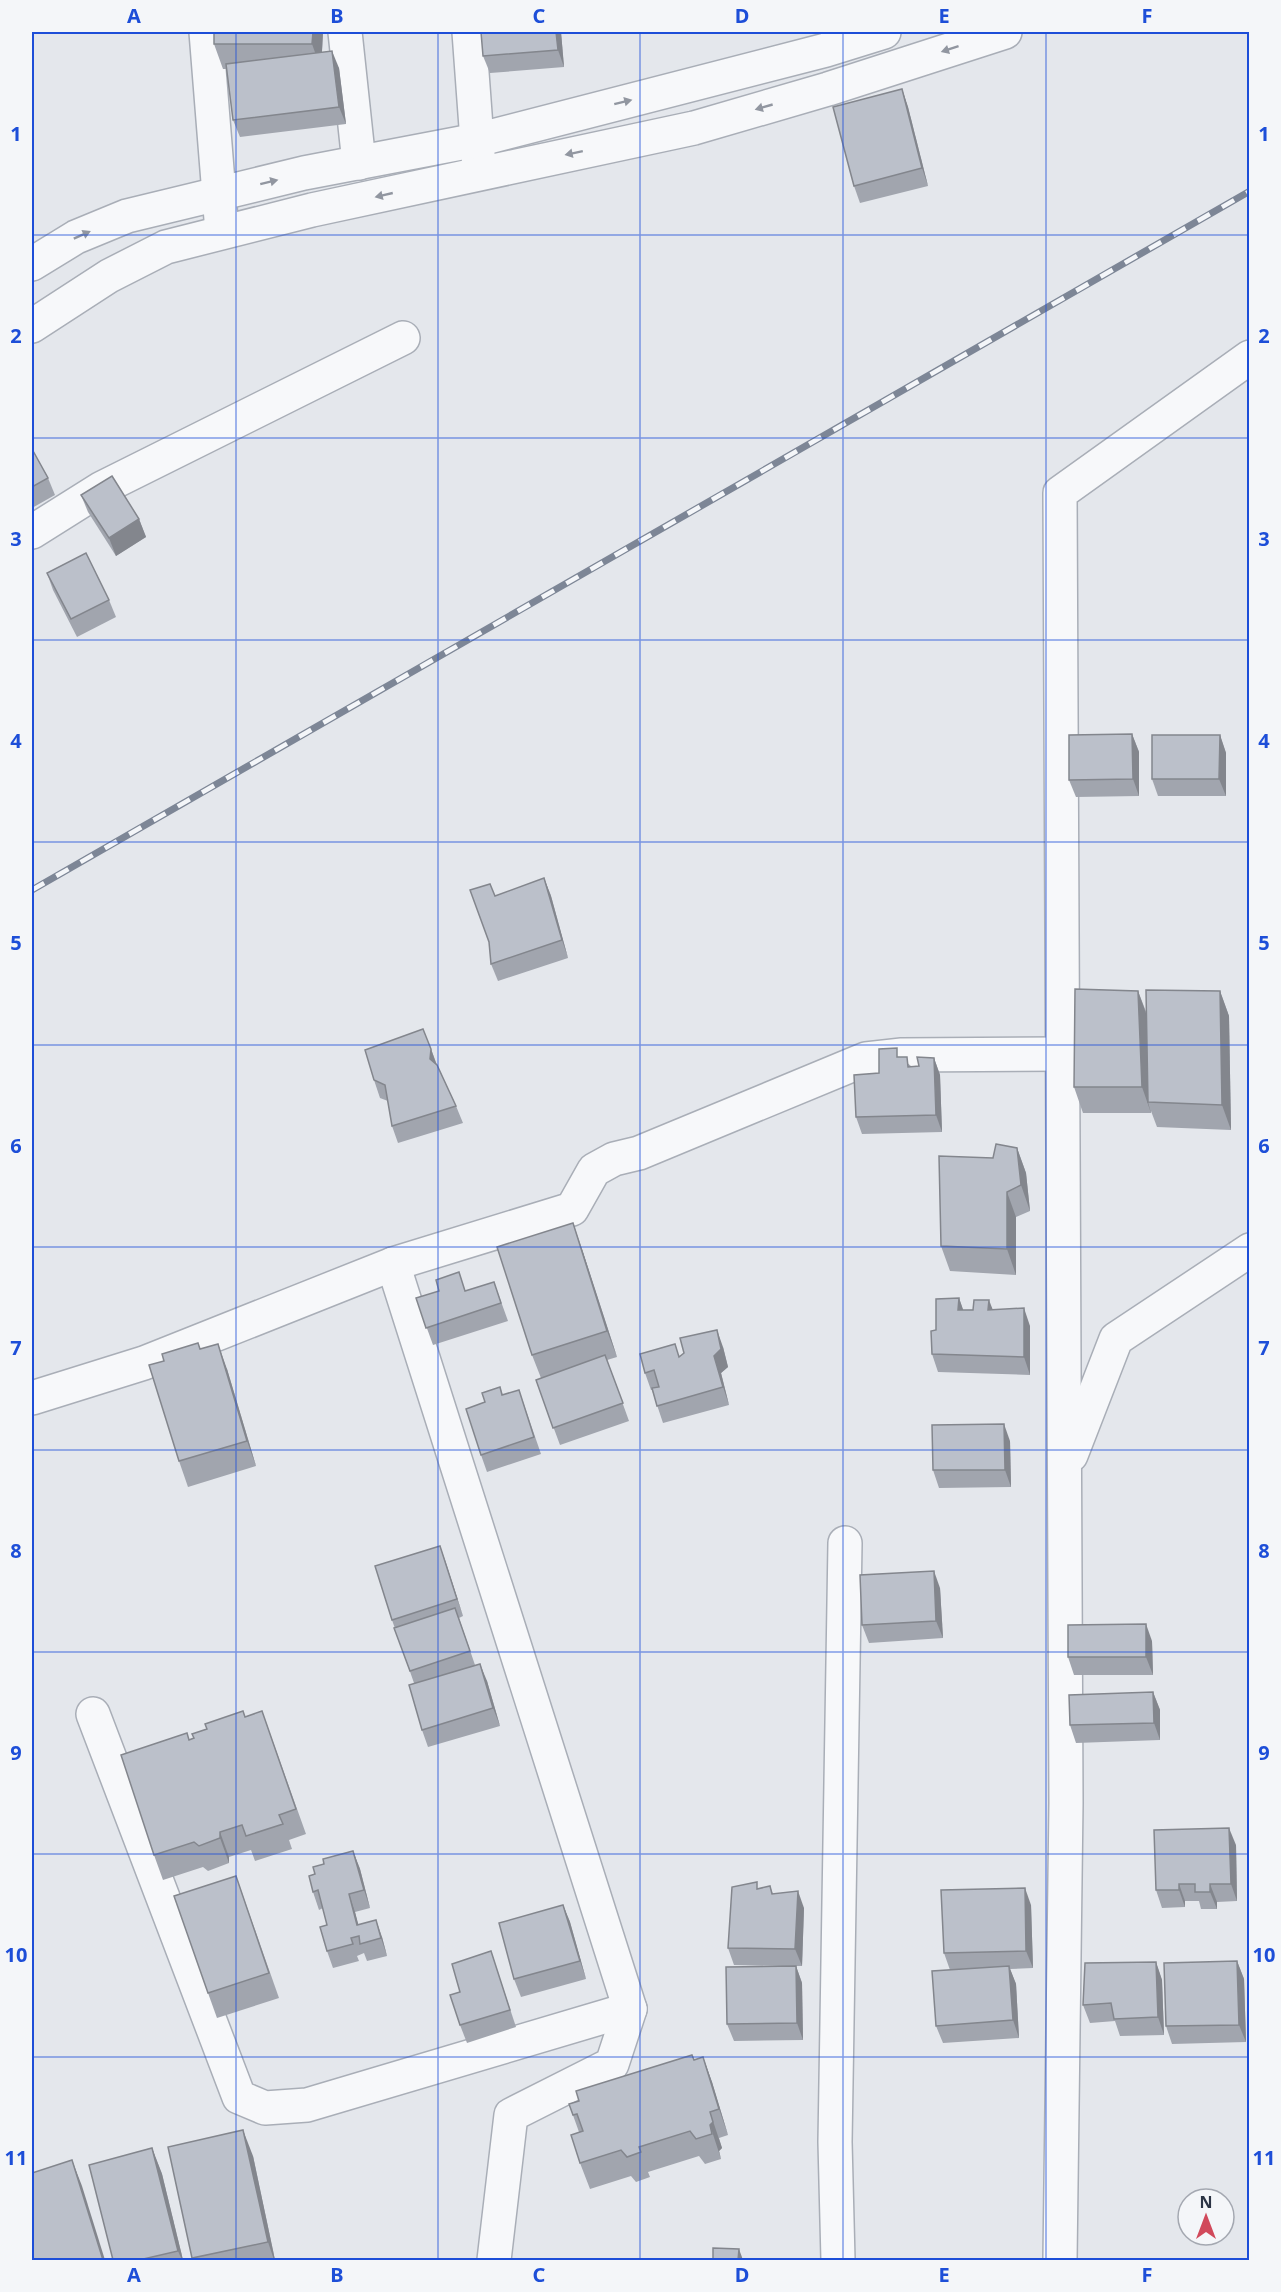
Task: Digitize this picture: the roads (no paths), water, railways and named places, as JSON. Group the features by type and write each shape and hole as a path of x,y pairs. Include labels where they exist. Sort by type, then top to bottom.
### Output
{"street":[{"path":"206,32 222,232"},
{"path":"345,32 358,163"},
{"path":"469,32 480,173"},
{"path":"32,264 76,237 128,216 304,173 477,140 826,41 884,32"},
{"path":"32,326 109,276 166,247 480,173 694,128 828,89 1005,32"},
{"path":"32,532 102,488 403,338"},
{"path":"1060,2260 1066,1803 1060,493 1250,357"},
{"path":"32,1398 144,1363 393,1264 572,1209 594,1170 614,1159 639,1153 866,1059 902,1055 1063,1054"},
{"path":"1065,1470 1116,1339 1250,1250"},
{"path":"393,1264 630,2009 612,2064 511,2115 494,2260"},
{"path":"838,2260 835,2142 845,1543"},
{"path":"93,1714 239,2097 265,2108 307,2105 630,2009"}],"railway":[{"path":"32,890 1250,191"}]}
